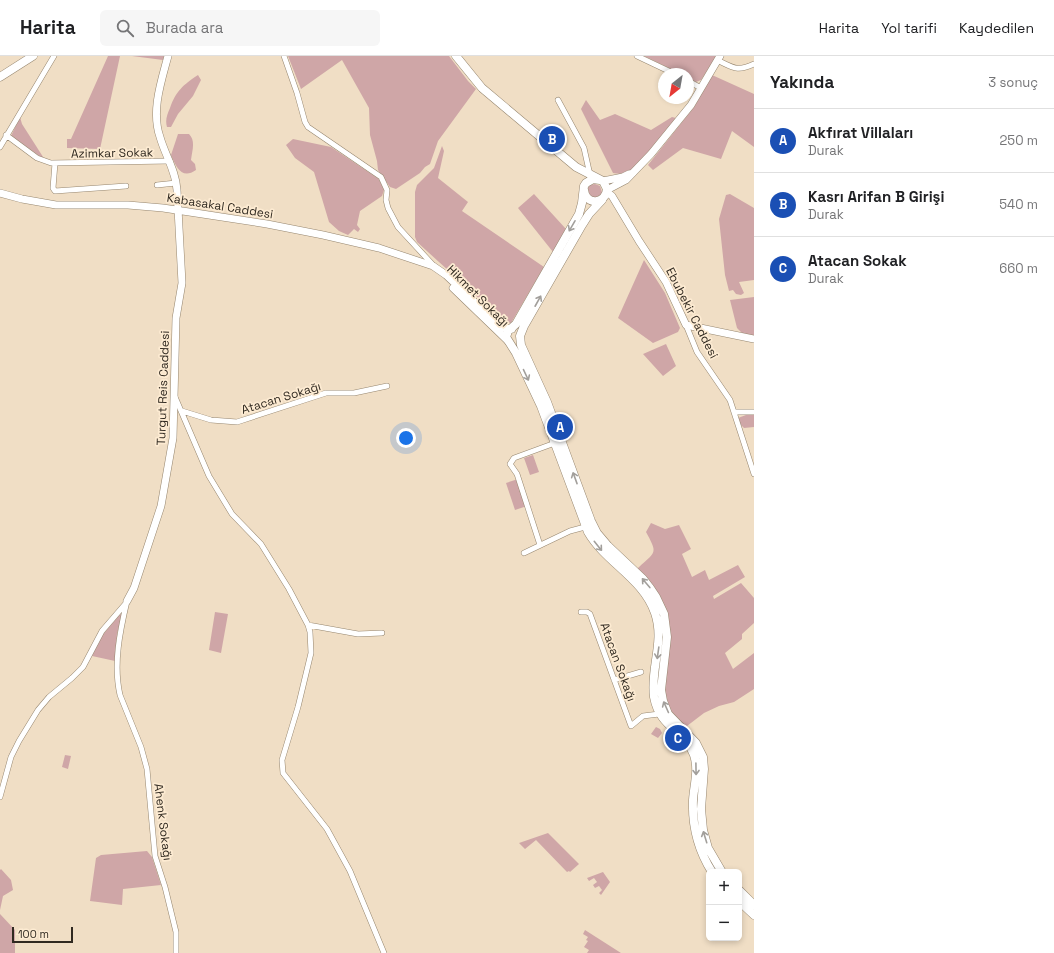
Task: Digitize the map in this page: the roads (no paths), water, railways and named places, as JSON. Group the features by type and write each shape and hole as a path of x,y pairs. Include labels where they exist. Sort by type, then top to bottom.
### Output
{"main road":[{"path":"0,78 33,56"},
{"path":"456,56 482,88 576,167 602,181 607,191 602,200 582,224 532,312 517,342 512,343 508,341"},
{"path":"576,167 588,199 595,202 602,200"},
{"path":"602,181 593,179 586,182 582,203 576,219 516,324 508,331 506,335 541,406 585,527 600,549 643,591 650,600 655,612 659,628 659,641 654,694 660,714 667,724 685,740 693,754 696,766 693,812 694,826 703,856 710,869"},
{"path":"512,329 518,330 521,345 548,402 593,526 608,546 650,588 664,614 667,637 661,690 663,701 668,714 696,743 703,757 704,769 701,809 703,830 708,848 720,869"},
{"path":"742,893 754,904"},
{"path":"742,904 754,915"}],"street":[{"path":"0,147 54,56"},
{"name":"Turgut Reis Caddesi","path":"0,797 12,757 19,741 38,710 49,697 83,667 102,631 127,601 134,588 162,499 174,438 176,318 182,283 176,183 170,162 159,136 156,120 159,96 168,56"},
{"name":"Hikmet Sokağı","path":"284,56 305,122 308,127 380,177 387,190 386,200 388,208 398,227 468,304 508,341"},
{"path":"637,56 662,68"},
{"path":"607,191 626,180 640,167 691,104 719,58 735,68 743,69 754,64"},
{"path":"694,84 701,88"},
{"path":"558,100 584,148 590,175"},
{"name":"Azimkar Sokak","path":"6,135 37,158 55,164 170,162"},
{"name":"Azimkar Sokak","path":"55,164 53,188 55,190 126,186"},
{"path":"602,181 623,177 640,167"},
{"path":"157,185 176,183"},
{"name":"Ebubekir Caddesi","path":"607,191 612,196 666,282 697,352 730,400 754,474"},
{"name":"Kabasakal Caddesi","path":"0,193 28,201 56,205 143,206 267,224 379,248 434,266"},
{"name":"Hikmet Sokağı","path":"434,266 446,275 499,325 503,328 512,329"},
{"path":"686,325 754,339"},
{"name":"Atacan Sokağı","path":"182,411 211,420 237,422 326,393 354,393 387,386"},
{"path":"174,394 209,476 232,514 261,544 289,589 308,625 310,632 311,653 302,691 282,760 283,773 326,829 350,871 384,953"},
{"path":"734,412 754,412"},
{"path":"540,545 517,474 510,464 514,458 555,443"},
{"path":"524,553 570,531 585,527"},
{"name":"Ahenk Sokağı","path":"127,601 120,635 117,672 120,695 141,748 147,769 155,856 165,887 176,932 176,953"},
{"name":"Atacan Sokağı","path":"581,612 587,612 590,614 631,726 644,716 660,714"},
{"path":"308,625 358,634 382,633"},
{"path":"614,680 641,672"}],"place":[{"name":"Kasrı Arifan B Girişi","path":"552,139"},
{"name":"Akfırat Villaları","path":"560,427"},
{"name":"Atacan Sokak","path":"678,738"}]}
